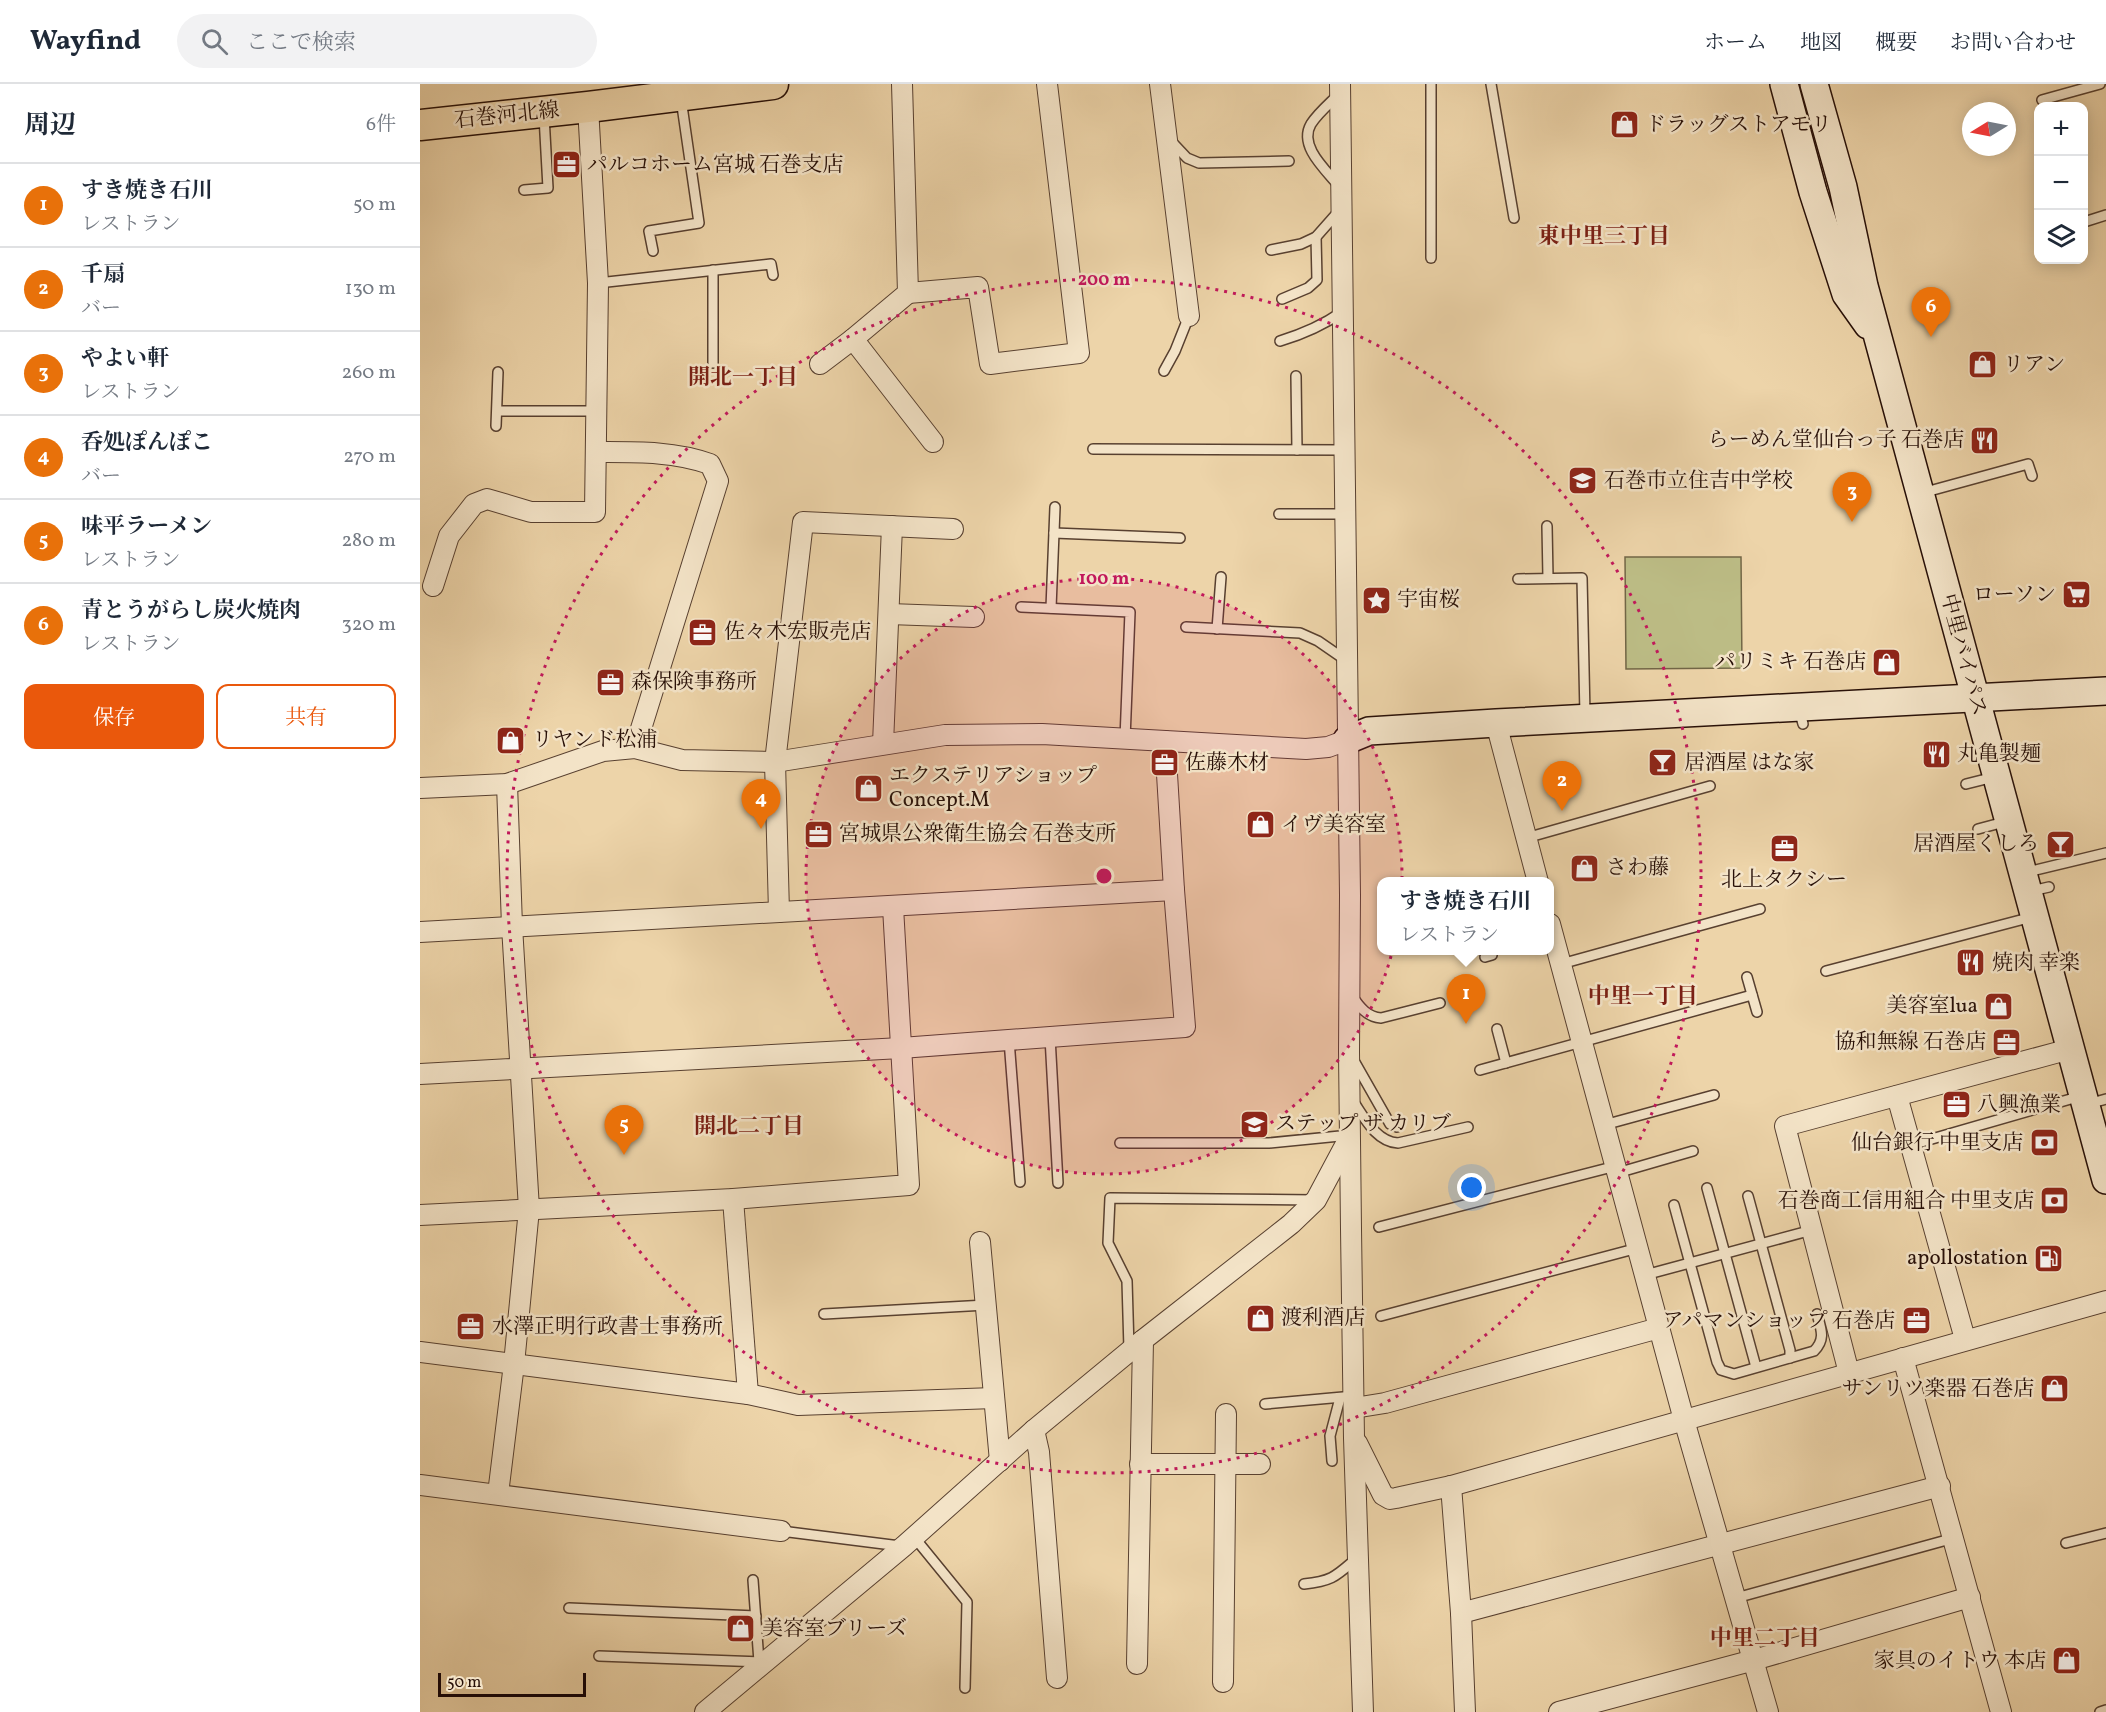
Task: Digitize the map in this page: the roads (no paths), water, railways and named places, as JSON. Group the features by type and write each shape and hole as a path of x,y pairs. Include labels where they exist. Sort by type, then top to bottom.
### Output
{"main road":[{"name":"石巻河北線","path":"420,125 773,84"}],"street":[{"path":"902,84 908,293"},
{"path":"820,364 908,293 978,287 990,364 1079,353 1047,84"},
{"path":"1160,84 1189,316"},
{"name":"中里バイパス","path":"1784,84 1813,192 1846,294 1877,338"},
{"name":"中里バイパス","path":"1814,84 1843,187 1877,338 1996,776 2034,892 2070,1049 2092,1100 2106,1180"},
{"path":"1341,88 1350,993 1349,1401 1354,1438 1363,1712"},
{"path":"433,586 449,536 474,504 487,499 531,512 596,512 598,283 588,107"},
{"path":"853,339 933,442"},
{"path":"597,452 659,453 699,460 710,464 718,481 635,748"},
{"path":"779,912 774,762 803,522 953,529"},
{"path":"883,744 892,526"},
{"path":"889,614 974,616"},
{"path":"420,788 507,784 603,751 635,748 682,760 774,762 945,735 1042,734 1306,749 1328,747 1369,731 1585,718 1800,716 1833,710 1891,707 1975,697 2106,691"},
{"path":"1496,723 1537,877"},
{"path":"420,1074 901,1048 1185,1027 1165,741"},
{"path":"498,1494 514,1364 529,1209 512,926 507,784"},
{"path":"420,932 1174,890"},
{"path":"420,1215 733,1199 909,1185 894,907"},
{"path":"1554,942 1684,1420 1768,1712"},
{"path":"1850,1374 1785,1126 2070,1049"},
{"path":"1897,1096 1965,1339"},
{"path":"705,1712 761,1662 909,1542 1034,1430 1291,1224 1316,1200 1350,1135"},
{"path":"733,1199 748,1394"},
{"path":"980,1242 1000,1461"},
{"path":"1354,1438 1383,1495 1390,1499 1451,1486 2106,1301"},
{"path":"1349,1401 1385,1403 1659,1328"},
{"path":"1136,1346 1140,1464 1137,1664"},
{"path":"420,1352 748,1394 798,1405 994,1398"},
{"path":"1903,1358 2001,1712"},
{"path":"1222,1682 1226,1414"},
{"path":"1034,1430 1039,1452 1057,1678"},
{"path":"1140,1464 1260,1464"},
{"path":"420,1485 781,1531"},
{"path":"1451,1486 1461,1613 1465,1712"},
{"path":"1461,1613 1940,1486"},
{"path":"1559,1712 1754,1660 1970,1597"}],"lane":[{"path":"1431,84 1431,258"},
{"path":"1491,84 1514,218"},
{"path":"2042,100 2100,84"},
{"path":"1271,250 1301,244 1316,237 1342,199 1312,153 1308,141 1308,129 1312,121 1341,88"},
{"path":"653,251 650,231 699,223 681,95"},
{"path":"524,189 548,188 544,112"},
{"path":"1167,136 1188,158 1199,163 1289,161"},
{"path":"2088,221 2106,215"},
{"path":"1282,299 1308,288 1317,280 1316,237"},
{"path":"598,283 771,264 773,275"},
{"path":"713,270 713,363"},
{"path":"1280,341 1303,334 1344,311"},
{"path":"1164,371 1189,316"},
{"path":"496,426 498,372"},
{"path":"1296,376 1297,450"},
{"path":"498,411 597,411"},
{"path":"1093,449 1346,450"},
{"path":"1920,493 2028,464 2032,476"},
{"path":"1051,608 1055,507"},
{"path":"1279,514 1346,514"},
{"path":"1547,526 1548,578"},
{"path":"1054,533 1180,538"},
{"path":"1217,629 1221,577"},
{"path":"1518,579 1582,578 1585,718"},
{"path":"1021,607 1130,612 1125,739"},
{"path":"1185,627 1300,633 1318,641 1347,661"},
{"path":"1966,784 1996,776"},
{"path":"1526,838 1710,786"},
{"path":"1978,829 2009,821"},
{"path":"1826,971 2034,892 2106,853"},
{"path":"1561,964 1760,909"},
{"path":"1747,976 1757,1012"},
{"path":"1350,993 1360,1009 1374,1017 1440,1003"},
{"path":"1480,1070 1752,995"},
{"path":"1497,1029 1506,1063"},
{"path":"1050,1037 1058,1184"},
{"path":"1010,1040 1020,1182"},
{"path":"1349,1052 1390,1124 1397,1127"},
{"path":"1604,1125 1714,1095"},
{"path":"1349,1097 1377,1134 1388,1143 1398,1143 1468,1127"},
{"path":"1911,1145 2092,1100"},
{"path":"1120,1143 1248,1144 1350,1135"},
{"path":"1379,1227 1693,1150"},
{"path":"1707,1188 1756,1368"},
{"path":"1748,1196 1791,1350 1790,1358"},
{"path":"1136,1346 1126,1281 1108,1243 1110,1198 1316,1200"},
{"path":"1674,1204 1721,1370 1734,1374 1814,1351 1822,1335 1817,1314"},
{"path":"1645,1275 1812,1230"},
{"path":"1381,1316 1638,1248"},
{"path":"824,1314 986,1305"},
{"path":"1265,1404 1349,1401"},
{"path":"1332,1461 1330,1436 1349,1401"},
{"path":"781,1531 909,1542 967,1602 965,1688"},
{"path":"2066,1544 2106,1533"},
{"path":"1736,1598 1954,1538"},
{"path":"1304,1584 1324,1582 1334,1578 1358,1557"},
{"path":"599,1656 761,1662 753,1580"},
{"path":"569,1608 756,1616"},
{"path":"2100,1712 2106,1710"}],"place":[{"name":"ドラッグストアモリ","path":"1624,125"},
{"name":"パルコホーム宮城 石巻支店","path":"566,165"},
{"name":"青とうがらし炭火焼肉","path":"1931,337"},
{"name":"リアン","path":"1982,365"},
{"name":"らーめん堂仙台っ子 石巻店","path":"1985,440"},
{"name":"石巻市立住吉中学校","path":"1583,481"},
{"name":"やよい軒","path":"1852,522"},
{"name":"ローソン","path":"2077,595"},
{"name":"宇宙桜","path":"1376,600"},
{"name":"佐々木宏販売店","path":"703,632"},
{"name":"パリミキ 石巻店","path":"1887,662"},
{"name":"森保険事務所","path":"610,682"},
{"name":"リヤンド松浦","path":"511,740"},
{"name":"丸亀製麺","path":"1936,754"},
{"name":"佐藤木材","path":"1164,763"},
{"name":"居酒屋 はな家","path":"1663,763"},
{"name":"エクステリアショップ Concept.M","path":"868,788"},
{"name":"千扇","path":"1562,811"},
{"name":"イヴ美容室","path":"1260,825"},
{"name":"呑処ぽんぽこ","path":"761,829"},
{"name":"宮城県公衆衛生協会 石巻支所","path":"818,834"},
{"name":"居酒屋くしろ","path":"2060,844"},
{"name":"北上タクシー","path":"1784,849"},
{"name":"さわ藤","path":"1585,868"},
{"name":"焼肉 幸楽","path":"1971,963"},
{"name":"美容室lua","path":"1999,1006"},
{"name":"すき焼き石川","path":"1466,1024"},
{"name":"協和無線 石巻店","path":"2007,1042"},
{"name":"八興漁業","path":"1956,1105"},
{"name":"ステップ ザ カリブ","path":"1254,1124"},
{"name":"仙台銀行 中里支店","path":"2044,1143"},
{"name":"味平ラーメン","path":"624,1155"},
{"name":"石巻商工信用組合 中里支店","path":"2055,1201"},
{"name":"apollostation","path":"2049,1258"},
{"name":"渡利酒店","path":"1260,1318"},
{"name":"アパマンショップ 石巻店","path":"1916,1321"},
{"name":"水澤正明行政書士事務所","path":"471,1327"},
{"name":"サンリツ楽器 石巻店","path":"2055,1389"},
{"name":"美容室ブリーズ","path":"741,1629"},
{"name":"家具のイトウ 本店","path":"2067,1661"}],"district":[{"name":"東中里三丁目","path":"1604,237"},
{"name":"開北一丁目","path":"743,378"},
{"name":"中里一丁目","path":"1643,997"},
{"name":"開北二丁目","path":"749,1127"},
{"name":"中里二丁目","path":"1765,1639"}]}
